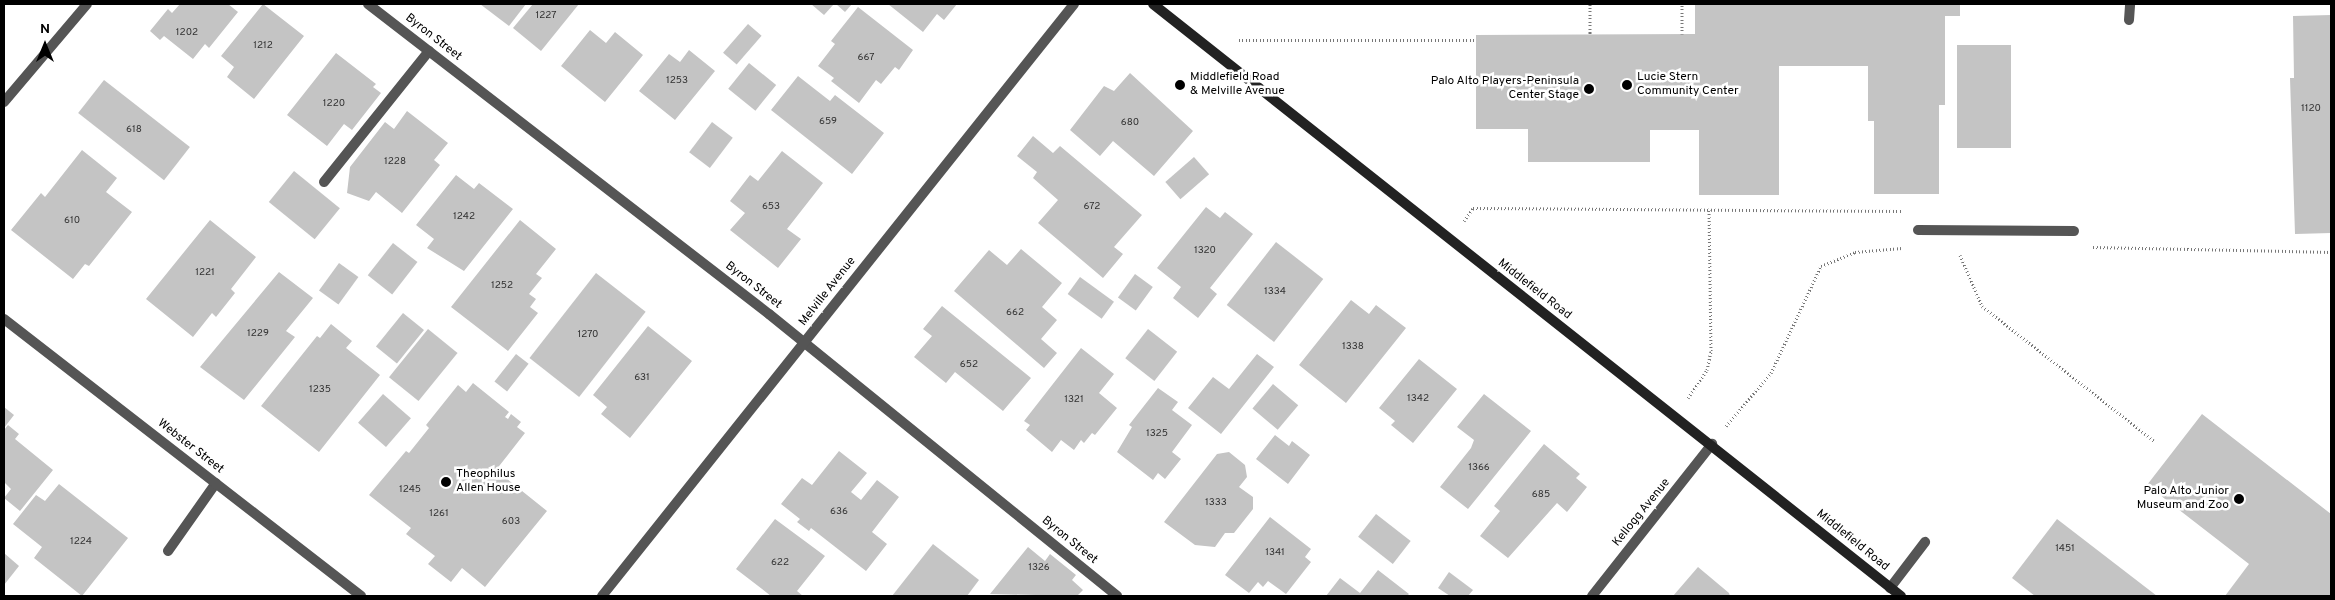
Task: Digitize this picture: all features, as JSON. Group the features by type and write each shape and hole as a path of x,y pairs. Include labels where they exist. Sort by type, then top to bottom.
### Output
{"main road":[{"name":"Middlefield Road","path":"1152,4 1673,416 1712,444 1901,596"}],"street":[{"path":"4,102 87,4"},
{"name":"Byron Street","path":"368,4 804,343 1117,596"},
{"name":"Melville Avenue","path":"602,596 1074,4"},
{"path":"2129,20 2130,4"},
{"path":"324,182 429,52"},
{"path":"1918,230 2074,231"},
{"name":"Webster Street","path":"4,319 361,596"},
{"name":"Kellogg Avenue","path":"1592,596 1712,444"},
{"path":"168,551 216,483"},
{"path":"1890,588 1925,542"}],"path":[{"path":"1590,4 1590,34"},
{"path":"1682,4 1682,34"},
{"path":"1198,40 1476,40"},
{"path":"1451,240 1473,208 1907,211 1918,230"},
{"path":"1673,416 1700,384 1711,351 1710,209"},
{"path":"2083,247 2331,252"},
{"path":"1712,444 1772,373 1821,266 1855,252 1912,249"},
{"path":"1966,249 1958,250 1982,306 2154,441"}],"building":[{"path":"180,4 228,4 238,12 209,48 205,44 193,59 164,36 160,40 150,31 168,9 172,13"},
{"path":"263,4 304,36 254,99 227,77 234,67 221,56"},
{"path":"480,4 526,4 509,26"},
{"path":"533,4 579,4 541,51 513,28"},
{"path":"811,4 834,4 824,15"},
{"path":"836,4 852,4 845,12"},
{"path":"888,4 957,4 944,20 937,14 923,32"},
{"name":"Lucie Stern Community Center","path":"1695,4 1960,4 1960,16 1945,16 1945,105 1939,105 1939,194 1874,194 1874,121 1868,121 1868,66 1779,66 1779,195 1699,195 1699,130 1650,130 1650,162 1528,162 1528,129 1476,129 1476,35 1695,34"},
{"path":"858,7 913,50 899,70 895,67 881,84 876,80 859,103 831,81 834,78 818,66 835,44 831,41"},
{"path":"2331,15 2331,233 2295,234 2290,78 2294,78 2293,16"},
{"path":"748,24 762,36 737,64 723,53"},
{"path":"590,30 606,43 615,32 643,55 605,102 561,66"},
{"path":"1957,45 2011,45 2011,148 1957,148"},
{"path":"689,50 715,71 675,120 639,91 669,54 680,62"},
{"path":"336,53 376,84 373,87 381,93 352,130 344,124 327,146 287,115"},
{"path":"749,63 776,85 755,111 728,89"},
{"path":"1130,73 1193,131 1154,176 1113,141 1100,156 1070,130 1104,86 1114,91"},
{"path":"798,76 830,101 835,95 884,133 852,174 771,110"},
{"path":"104,80 190,147 164,180 78,113"},
{"path":"407,111 448,143 434,160 440,165 402,213 376,192 369,201 347,193 350,167 385,122 394,129"},
{"path":"712,122 733,138 710,168 689,152"},
{"path":"1033,136 1053,153 1060,146 1142,215 1114,247 1123,254 1103,278 1038,223 1058,200 1033,178 1037,172 1017,156"},
{"path":"82,150 117,178 106,192 132,212 89,266 85,264 73,279 11,230 41,193 45,197"},
{"path":"782,151 823,183 787,229 801,239 778,268 730,230 745,213 730,201 750,175 758,181"},
{"path":"1194,157 1209,174 1180,199 1165,182"},
{"path":"294,171 340,208 315,239 269,202"},
{"path":"456,175 474,189 479,183 513,209 464,271 427,248 434,239 416,225"},
{"path":"1206,207 1220,218 1225,212 1253,234 1210,288 1217,294 1198,318 1173,298 1181,287 1157,268"},
{"path":"210,220 256,257 231,289 235,293 216,317 212,313 193,337 146,299"},
{"path":"520,220 556,249 536,274 542,278 529,294 536,299 530,307 538,313 508,351 451,307"},
{"path":"1276,242 1323,279 1274,342 1227,305"},
{"path":"393,243 417,262 392,294 368,275"},
{"path":"1021,249 1062,283 1042,307 1057,320 1041,339 1057,353 1044,368 954,291 989,250 1007,265"},
{"path":"339,263 358,277 338,305 319,291"},
{"path":"279,272 313,298 286,331 295,337 244,400 200,367"},
{"path":"596,273 646,312 579,397 530,358"},
{"path":"1135,274 1153,287 1136,310 1118,297"},
{"path":"1080,277 1114,302 1102,319 1068,294"},
{"path":"1351,300 1369,314 1376,305 1406,328 1346,403 1299,365"},
{"path":"942,306 1031,378 1003,411 955,372 946,383 914,357 932,336 923,329"},
{"path":"403,313 424,330 397,363 376,346"},
{"path":"331,324 352,341 346,348 380,375 319,452 261,406 317,336 320,338"},
{"path":"648,326 692,361 630,438 601,414 607,407 593,395"},
{"path":"428,329 458,353 419,401 389,377"},
{"path":"1148,329 1177,352 1154,381 1125,358"},
{"path":"1081,348 1114,374 1099,393 1117,408 1095,435 1092,433 1084,443 1081,440 1074,450 1061,440 1052,452 1026,430 1030,425 1024,421"},
{"path":"516,354 529,364 507,391 494,382"},
{"path":"1257,354 1274,367 1221,434 1188,408 1213,377 1229,389"},
{"path":"1419,359 1457,389 1413,443 1391,425 1395,421 1379,408"},
{"name":"Theophilus Allen House","path":"473,383 509,412 505,417 508,419 511,414 521,422 517,427 525,433 496,470 547,511 485,587 462,568 451,582 428,564 435,556 406,534 411,528 369,495 406,451 409,453 429,428 426,425 458,385 466,392"},
{"path":"1273,384 1298,405 1278,430 1252,409"},
{"path":"1158,388 1178,402 1172,410 1192,425 1172,452 1181,459 1165,479 1158,473 1153,480 1117,452 1132,427 1129,425"},
{"path":"383,394 411,418 386,447 358,423"},
{"path":"1484,394 1531,431 1468,509 1440,487 1471,448 1474,440 1457,427"},
{"path":"4,407 14,415 4,428"},
{"name":"Palo Alto Junior Museum and Zoo","path":"2202,414 2331,514 2331,596 2225,596 2249,564 2147,485"},
{"path":"8,425 19,434 15,439 53,470 20,511 4,498 11,489 4,482 4,430"},
{"path":"1275,435 1289,446 1292,441 1310,455 1288,484 1256,459"},
{"path":"1544,444 1580,474 1576,478 1587,487 1567,512 1557,503 1508,558 1480,536 1500,511 1494,506"},
{"path":"839,451 867,473 851,492 861,500 877,480 899,497 872,532 887,544 866,571 811,528 809,531 797,522 800,519 781,504 802,478 812,485"},
{"path":"1229,452 1245,465 1247,477 1239,487 1253,497 1253,509 1234,533 1225,533 1215,547 1195,545 1164,522 1217,454"},
{"path":"59,484 128,538 82,596 34,558 42,547 13,524 36,495 45,501"},
{"path":"1376,514 1411,541 1393,564 1358,537"},
{"path":"1270,517 1311,549 1305,557 1311,562 1286,594 1268,581 1263,587 1258,582 1249,593 1225,575"},
{"path":"775,519 825,556 797,591 803,596 771,596 736,569"},
{"path":"2057,519 2157,596 2035,596 2012,578"},
{"path":"933,544 979,580 967,596 892,596"},
{"path":"1028,547 1045,561 1050,554 1076,575 1072,580 1083,590 1077,596 990,594"},
{"path":"4,553 19,566 4,585"},
{"path":"1698,567 1729,593 1730,596 1673,596"},
{"path":"1378,570 1409,594 1407,596 1326,596 1340,578 1360,593"},
{"path":"1449,572 1473,590 1468,596 1450,596 1438,588"}],"place":[{"name":"Middlefield Road & Melville Avenue","path":"1180,85"},
{"name":"Lucie Stern Community Center","path":"1627,85"},
{"name":"Palo Alto Players-Peninsula Center Stage","path":"1589,89"},
{"name":"Theophilus Allen House","path":"446,482"},
{"name":"Palo Alto Junior Museum and Zoo","path":"2239,499"}]}
